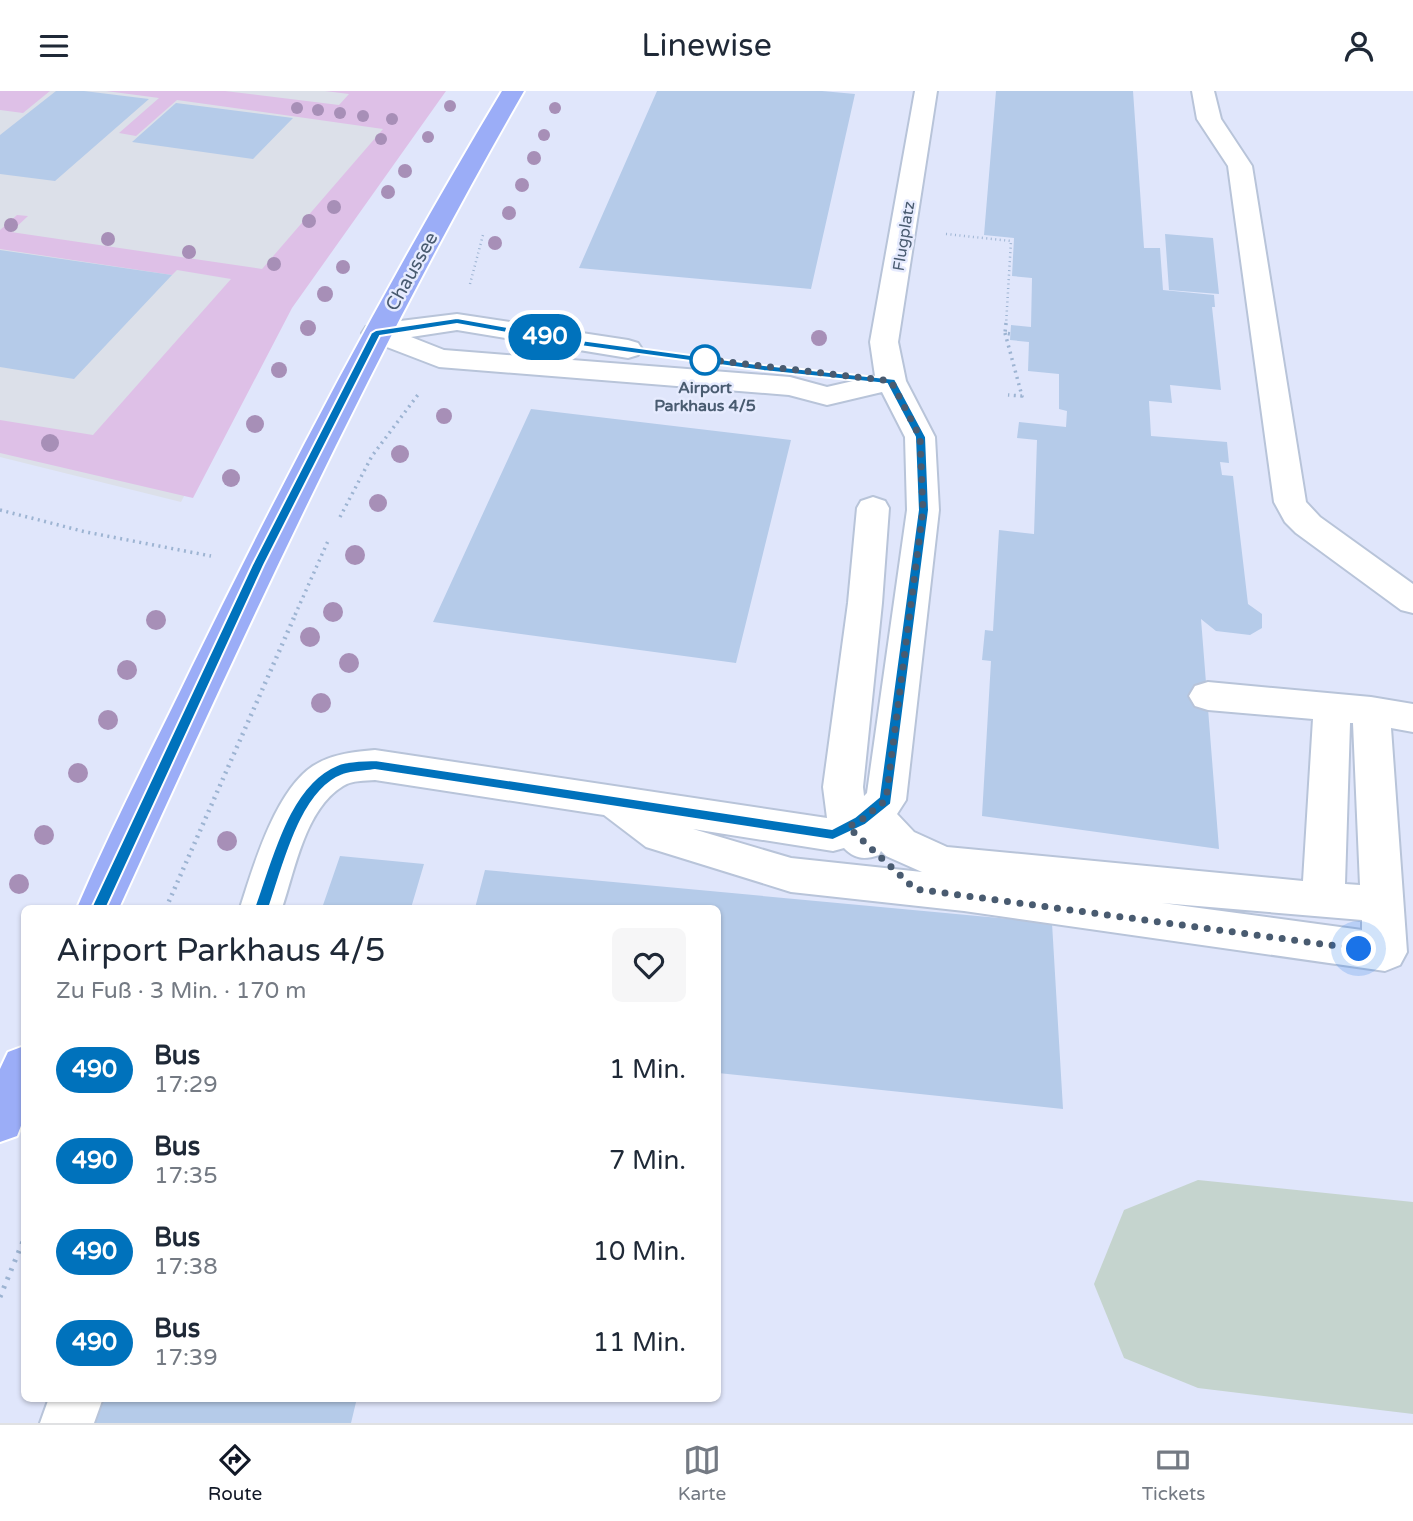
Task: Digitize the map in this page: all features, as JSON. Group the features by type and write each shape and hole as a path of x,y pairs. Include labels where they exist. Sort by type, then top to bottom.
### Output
{"main road":[{"name":"Chaussee","path":"99,905 258,565 376,333 513,91"},
{"path":"0,1120 21,1074"}],"street":[{"name":"Flugplatz","path":"860,820 886,800 923,510 920,437 891,381 884,342 926,91"},
{"path":"1203,91 1209,119 1240,166 1290,502 1308,525 1413,601"},
{"path":"376,333 457,321 573,342 764,368 891,381"},
{"path":"376,333 439,358 790,386 827,396 891,381"},
{"path":"873,508 865,603 843,787 860,820 915,889"},
{"path":"1208,696 1352,709 1413,718"},
{"path":"612,801 660,836 791,875 1385,952 1382,904 1352,709"},
{"path":"1323,900 1352,709"},
{"path":"262,905 296,815 316,783 341,769 375,765 833,835 860,820"},
{"path":"860,820 900,844 942,863 1177,889 1382,904"},
{"path":"67,1423 75,1402"}],"path":[{"path":"904,230 1011,241 1008,333 1021,396 1008,395"},
{"path":"457,321 468,298 470,281"},
{"path":"335,525 372,456 422,389 439,358"},
{"path":"0,510 86,531 258,565"},
{"path":"167,905 330,538"},
{"path":"0,1297 21,1246"}],"shaded area":[{"path":"0,91 436,91 279,313 181,502 0,457"},
{"path":"0,91 50,91 23,113 0,110"},
{"path":"106,91 225,91 339,105 349,94 325,91 446,91 292,308 193,498 0,453 0,420 93,435 231,279 177,270 172,275 0,249 0,230 17,215 28,216 11,232 262,269 383,129 177,100 136,136 119,133 159,98"}],"building":[{"path":"56,91 84,91 149,99 55,181 0,174 0,135"},
{"path":"657,91 822,91 855,94 811,289 579,268"},
{"path":"996,91 1133,91 1144,248 1160,248 1163,290 1214,295 1215,307 1212,307 1221,390 1170,385 1172,403 1149,401 1151,436 1227,442 1229,463 1220,462 1222,475 1233,476 1248,604 1262,614 1262,628 1250,635 1216,631 1201,619 1219,849 982,816 991,661 982,660 985,630 993,631 999,530 1034,534 1037,440 1017,438 1019,422 1066,427 1067,411 1059,409 1059,374 1028,371 1029,342 1010,340 1011,325 1031,327 1032,278 1012,276 1014,238 984,235"},
{"path":"176,103 293,118 253,159 132,142"},
{"path":"1165,234 1213,238 1219,294 1169,290"},
{"path":"0,250 172,275 74,379 0,367"},
{"path":"531,409 791,440 736,663 433,622"},
{"path":"340,856 424,864 412,905 323,905"},
{"path":"485,870 1052,923 1063,1109 721,1073 721,905 476,905"},
{"path":"98,1402 356,1402 351,1423 90,1423"}],"taxiway":[{"path":"1198,1284 1413,1308"}],"bus line":[{"name":"490","path":"99,905 258,565 376,333 457,321 573,342 764,368 891,381 920,437 923,510 886,800 872,812 833,835 375,765 341,769 316,783 296,815 262,905"}],"place":[{"name":"Airport Parkhaus 4/5","path":"705,360"}],"route":[{"path":"705,360 694,358 891,381 920,437 923,510 886,800 848,827 915,889 1359,949"}]}
